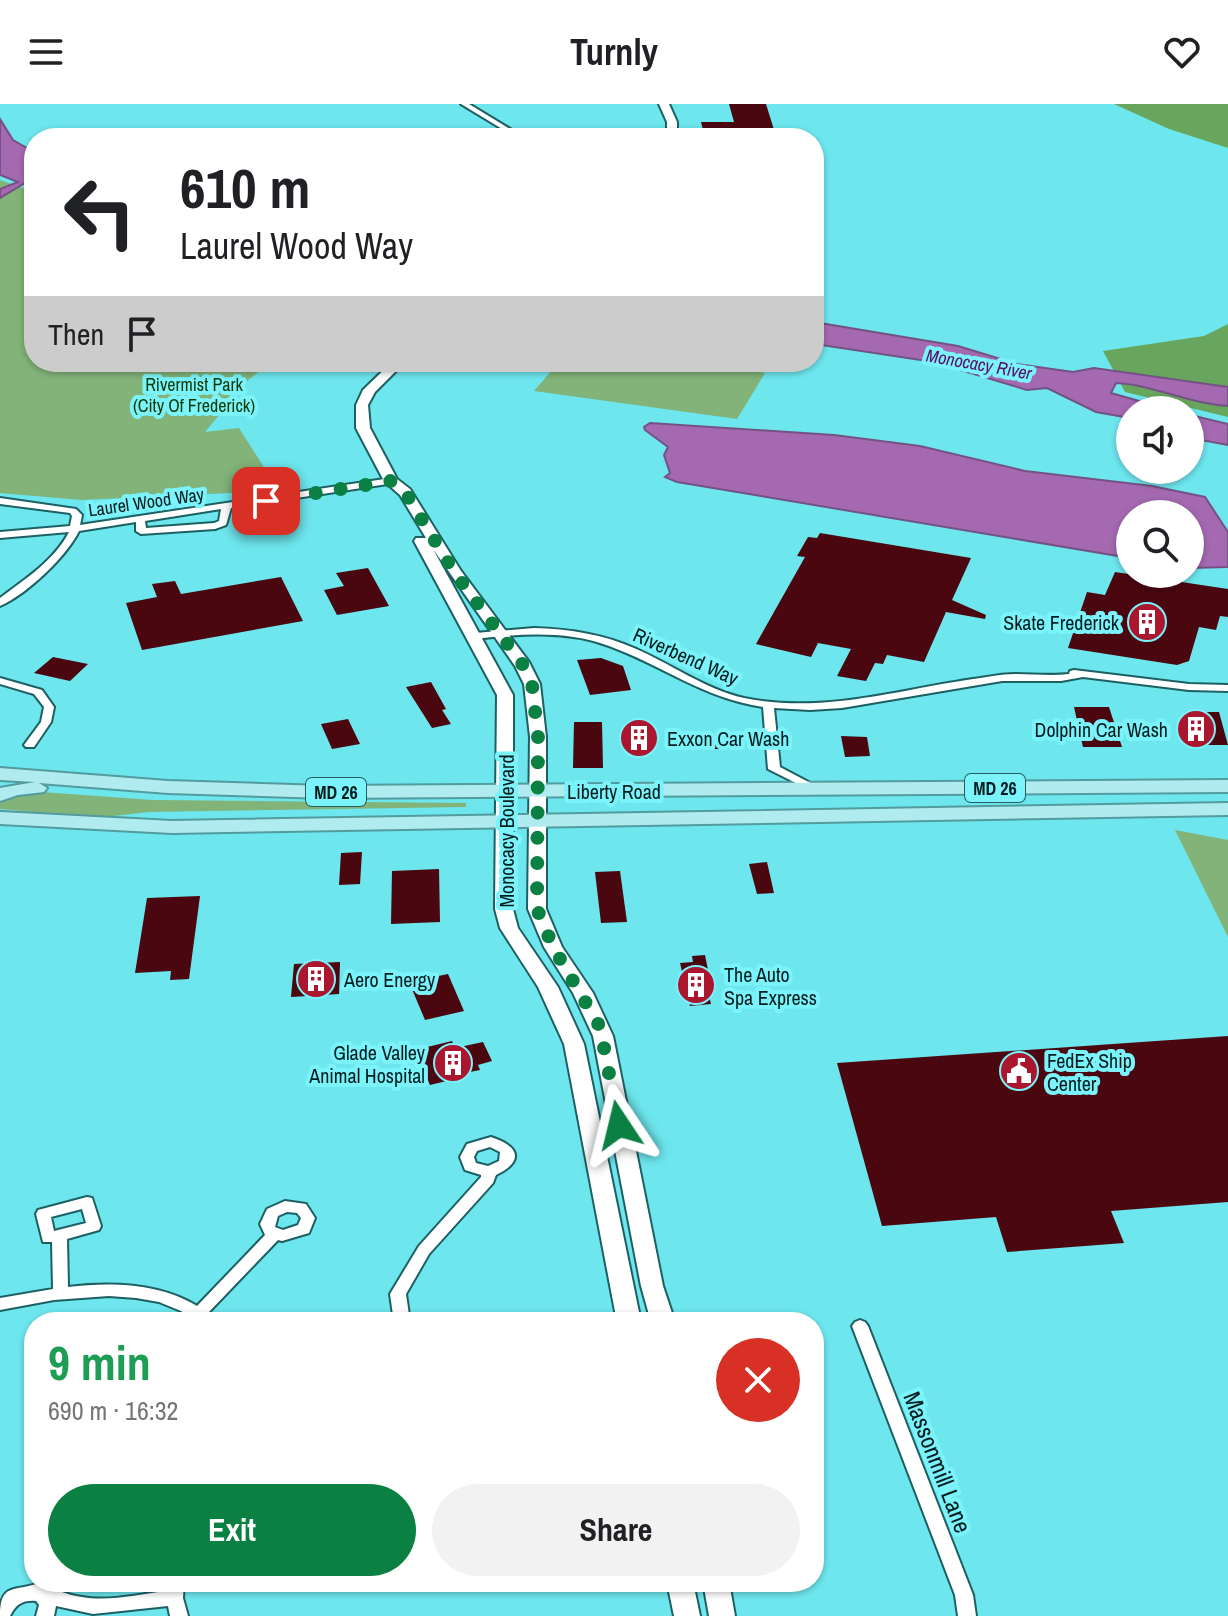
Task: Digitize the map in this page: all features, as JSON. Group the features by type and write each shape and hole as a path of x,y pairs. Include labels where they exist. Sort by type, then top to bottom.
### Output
{"main road":[{"path":"664,104 672,128"},
{"name":"Monocacy Boulevard","path":"388,372 369,390 361,416 367,438 394,485 395,495 505,695 504,909 509,928 548,987 574,1044 627,1312"},
{"name":"Monocacy Boulevard","path":"394,485 405,492 454,572 523,665 535,695 537,909 553,947 583,993 603,1036 652,1286 660,1312"},
{"name":"Liberty Road","path":"0,774 92,782 281,791 1228,786"},
{"path":"0,795 15,789 61,789 92,782"},
{"name":"Liberty Road","path":"0,818 172,827 1228,809"},
{"path":"682,1592 687,1616"},
{"path":"718,1592 722,1616"}],"street":[{"path":"464,104 505,128"},
{"name":"Laurel Wood Way","path":"0,535 77,528 394,485"},
{"path":"0,501 73,511 77,515 77,528 68,545 0,603"},
{"path":"140,519 141,531 215,526 223,523 226,507"},
{"name":"Riverbend Way","path":"475,636 549,630 599,639 632,651 710,691 768,705 831,708 1025,677 1068,678 1080,675 1228,688"},
{"path":"0,681 38,692 49,707 46,722 30,745"},
{"path":"768,705 774,769 815,789"},
{"path":"0,826 22,821"},
{"path":"401,1312 398,1294 424,1250 488,1179 489,1172"},
{"path":"209,1312 275,1234"},
{"path":"59,1235 61,1293"},
{"path":"0,1304 61,1293 131,1290 167,1299 194,1312"},
{"name":"Massonmill Lane","path":"860,1326 964,1595 967,1616"},
{"path":"1,1616 5,1605 19,1595 34,1592"},
{"path":"40,1592 48,1603 45,1616"},
{"path":"42,1592 90,1606 176,1599"}],"green space":[{"path":"1114,104 1228,104 1228,148 1169,129"},
{"name":"Rivermist Park (City Of Frederick)","path":"0,180 24,188 24,372 259,372 248,380 205,432 239,428 267,472 272,491 82,500 0,493"},
{"path":"1228,324 1228,417 1204,411 1204,396 1141,396 1125,392 1103,351 1204,336"},
{"path":"550,372 765,373 737,419 534,391"},
{"path":"27,791 153,800 466,803 466,807 149,812 96,818 0,809 0,802"},
{"path":"1175,830 1228,840 1228,937"}],"water":[{"path":"0,119 13,140 24,146 24,184 0,198 0,189 18,182 0,175"},
{"name":"Monocacy River","path":"824,324 958,346 1017,364 1073,372 1094,368 1228,387 1228,406 1204,403 1204,396 1178,396 1116,383 1111,393 1122,396 1116,396 1116,416 1096,412 1047,388 1027,390 934,362 824,346"},
{"path":"1204,418 1228,424 1228,445 1204,441"},
{"path":"650,423 834,435 920,446 1025,471 1152,486 1205,497 1228,532 1228,567 1204,568 1204,500 1116,500 1116,556 677,482 665,477 670,473 664,455 668,447 644,427"}],"building":[{"path":"729,104 766,104 773,128 702,128 701,122 734,122"},
{"path":"820,533 971,558 952,600 986,615 985,619 946,612 924,662 887,655 883,664 875,663 866,681 837,676 851,649 818,643 811,657 756,644 805,557 797,556 808,537 817,538"},
{"path":"368,568 389,606 337,615 324,590 344,586 336,573"},
{"name":"Skate Frederick","path":"1115,572 1116,588 1204,588 1204,585 1228,589 1228,617 1220,616 1216,630 1199,627 1189,661 1177,665 1068,648 1087,592 1105,595"},
{"path":"281,577 303,621 142,650 126,603 157,597 152,584 175,581 181,594"},
{"path":"53,657 88,664 70,681 34,673"},
{"path":"601,658 623,666 631,690 590,695 577,660"},
{"path":"431,682 451,724 432,728 406,687"},
{"path":"1074,707 1109,707 1122,747 1083,747"},
{"name":"Dolphin Car Wash","path":"1195,712 1219,712 1228,745 1208,745"},
{"path":"348,719 360,744 332,749 321,724"},
{"path":"574,722 602,722 603,768 573,768"},
{"path":"680,735 727,735 730,749 681,749"},
{"path":"841,736 867,737 870,756 845,757"},
{"path":"362,852 360,884 339,885 341,853"},
{"path":"767,862 774,893 757,894 749,864"},
{"path":"439,869 440,922 391,924 392,871"},
{"path":"620,871 627,922 601,923 595,872"},
{"path":"200,896 189,979 170,980 171,971 135,973 147,898"},
{"name":"The Auto Spa Express","path":"705,955 708,970 703,971 711,1004 690,1006 680,963 693,962 692,956"},
{"name":"Aero Energy","path":"340,962 339,994 291,997 294,964"},
{"path":"448,974 464,1011 425,1020 409,982"},
{"path":"1228,1036 1228,1202 1111,1211 1124,1243 1007,1252 996,1217 882,1226 837,1063"},
{"name":"Glade Valley Animal Hospital","path":"452,1041 455,1048 483,1042 492,1061 478,1065 480,1070 465,1073 467,1076 430,1085 415,1050"}],"place":[{"name":"Skate Frederick","path":"1147,622"},
{"name":"Dolphin Car Wash","path":"1196,729"},
{"name":"Exxon Car Wash","path":"639,738"},
{"name":"Aero Energy","path":"316,979"},
{"name":"The Auto Spa Express","path":"696,985"},
{"name":"Glade Valley Animal Hospital","path":"453,1063"},
{"name":"FedEx Ship Center","path":"1019,1071"}],"route":[{"path":"266,501 391,481 396,489 405,492 454,572 523,665 535,695 538,737 537,909 553,947 583,993 600,1027 609,1059 619,1125"}]}
